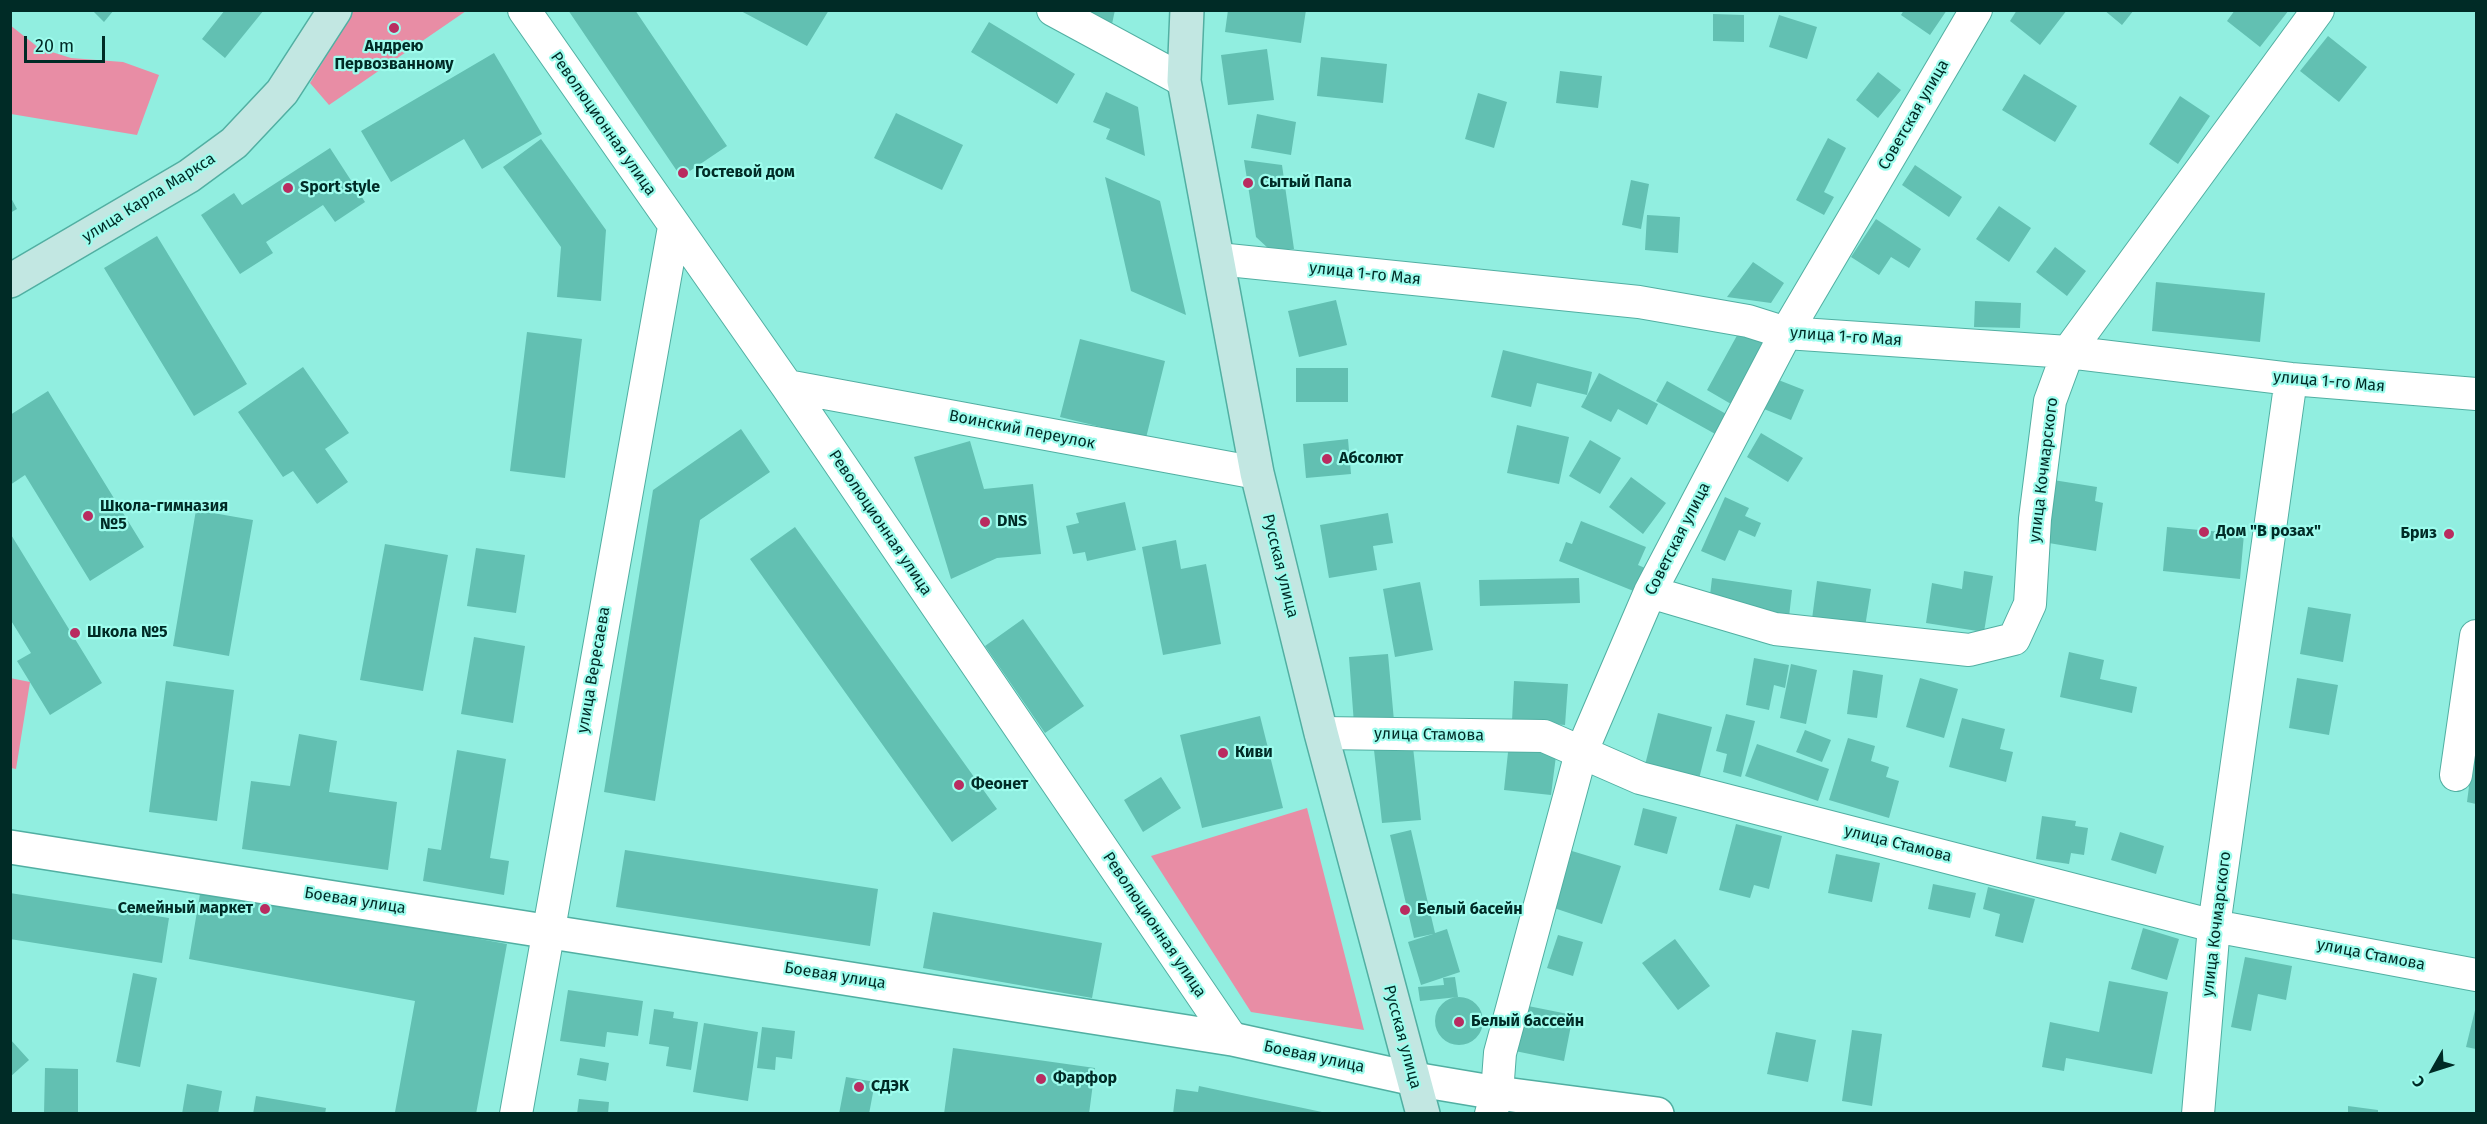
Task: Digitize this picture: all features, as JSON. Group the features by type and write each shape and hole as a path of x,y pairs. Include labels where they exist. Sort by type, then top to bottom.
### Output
{"main road":[{"name":"улица Карла Маркса","path":"10,281 189,176 234,144 282,92 335,10"},
{"name":"Русская улица","path":"1187,10 1184,81 1257,473 1321,733 1422,1113"}],"street":[{"name":"Революционная улица","path":"524,10 787,386 1232,1039"},
{"path":"1053,10 1184,81"},
{"name":"Советская улица","path":"1494,1103 1500,1053 1581,753 1650,592 1786,333 1976,10"},
{"name":"улица Кочмарского","path":"1650,592 1775,629 1969,650 2014,639 2030,604 2036,519 2050,401 2068,352 2318,10"},
{"name":"улица Вересаева","path":"516,1113 674,227"},
{"name":"улица 1-го Мая","path":"1218,260 1639,302 1748,321 1786,333 2068,352 2291,379 2476,394"},
{"name":"улица Кочмарского","path":"2198,1113 2214,926 2291,379"},
{"name":"Воинский переулок","path":"787,386 1257,473"},
{"path":"2456,775 2476,636"},
{"name":"улица Стамова","path":"1321,733 1545,736 1640,778 2214,926 2476,975"},
{"name":"Боевая улица","path":"10,847 1232,1039 1414,1079 1494,1103 1657,1113"}],"shaded area":[{"path":"353,11 466,11 329,105 310,83"},
{"path":"10,25 39,48 71,58 123,62 159,75 137,135 11,114"},
{"path":"10,678 30,682 16,769 11,768"},
{"path":"1307,808 1364,1030 1251,1012 1151,856"}],"building":[{"path":"92,10 114,10 104,22"},
{"path":"225,10 264,10 225,58 202,39"},
{"path":"568,10 635,10 727,146 681,177"},
{"path":"739,10 829,10 807,46"},
{"path":"1078,10 1115,10 1112,24"},
{"path":"1228,10 1306,10 1301,43 1225,32"},
{"path":"1904,10 1947,10 1930,35 1901,15"},
{"path":"2017,10 2067,10 2040,45 2010,21"},
{"path":"2104,10 2134,10 2122,25"},
{"path":"2235,10 2289,10 2260,47 2227,21"},
{"path":"1713,14 1744,15 1744,42 1713,41"},
{"path":"1779,15 1817,27 1807,59 1769,47"},
{"path":"989,22 1075,74 1057,104 971,52"},
{"path":"2328,36 2367,67 2339,102 2300,71"},
{"path":"1267,49 1274,100 1228,105 1221,55"},
{"path":"494,53 542,134 482,169 464,139 391,182 361,131"},
{"path":"1321,57 1387,64 1383,103 1317,96"},
{"path":"1560,71 1602,76 1598,108 1556,103"},
{"path":"1878,72 1901,90 1878,118 1856,100"},
{"path":"2024,74 2077,106 2055,142 2002,110"},
{"path":"1106,92 1138,107 1145,156 1106,139 1110,129 1093,122"},
{"path":"1478,93 1507,102 1494,148 1465,139"},
{"path":"2180,96 2210,116 2178,164 2149,144"},
{"path":"896,113 963,145 942,190 874,158"},
{"path":"1257,114 1296,122 1291,155 1251,148"},
{"path":"1828,138 1846,148 1824,192 1834,197 1824,215 1796,200"},
{"path":"541,139 606,230 601,301 557,297 561,247 503,167"},
{"path":"330,148 365,202 335,222 323,205 266,242 273,253 240,274 201,215 234,193 242,205"},
{"path":"1244,160 1282,165 1294,249 1269,249 1256,237"},
{"path":"1915,165 1962,197 1949,217 1902,185"},
{"path":"1105,177 1160,201 1186,315 1131,291"},
{"path":"1631,180 1649,184 1641,229 1622,225"},
{"path":"10,196 17,209 10,213"},
{"path":"1999,206 2031,228 2009,262 1976,239"},
{"path":"1647,215 1680,217 1678,253 1645,250"},
{"path":"1876,219 1921,249 1909,268 1891,257 1879,275 1851,257"},
{"path":"157,236 247,384 194,416 104,268"},
{"path":"2055,247 2086,271 2067,296 2036,272"},
{"path":"1753,262 1784,283 1771,303 1727,297"},
{"path":"2156,282 2265,293 2260,342 2152,331"},
{"path":"1336,300 1347,345 1299,357 1288,311"},
{"path":"1975,301 2021,303 2020,328 1974,327"},
{"path":"1740,330 1765,344 1731,404 1707,390"},
{"path":"527,332 582,339 565,478 510,471"},
{"path":"1080,339 1165,361 1146,438 1060,417"},
{"path":"1503,350 1592,372 1587,395 1537,383 1531,407 1491,397"},
{"path":"303,367 349,433 325,449 348,482 317,504 293,471 283,477 238,412"},
{"path":"1296,368 1348,368 1348,402 1296,402"},
{"path":"1599,373 1658,404 1647,425 1618,409 1611,422 1581,407"},
{"path":"1776,379 1804,390 1791,420 1764,409"},
{"path":"1667,381 1728,415 1717,435 1656,401"},
{"name":"Школа-гимназия №5","path":"48,391 144,547 90,581 25,475 10,485 10,415"},
{"path":"1517,425 1569,437 1559,484 1507,473"},
{"path":"741,429 770,472 700,520 655,801 604,792 653,490"},
{"path":"1761,433 1803,458 1788,482 1747,457"},
{"name":"Абсолют","path":"1348,439 1351,474 1306,478 1303,444"},
{"path":"1590,440 1621,458 1600,494 1569,476"},
{"name":"DNS","path":"970,441 984,489 1033,484 1041,554 997,558 951,579 914,457"},
{"path":"1631,477 1666,503 1643,534 1609,507"},
{"path":"2047,479 2097,487 2095,501 2103,503 2096,551 2037,541"},
{"path":"1725,497 1749,508 1745,516 1761,523 1755,537 1739,530 1725,561 1701,551"},
{"path":"1125,502 1136,550 1087,561 1085,552 1073,554 1066,526 1079,523 1076,513"},
{"path":"196,510 253,520 229,656 173,646"},
{"path":"1388,513 1393,543 1373,546 1377,570 1329,578 1320,525"},
{"path":"1581,521 1646,547 1638,565 1645,568 1636,592 1559,561 1566,542 1572,544"},
{"path":"795,527 997,809 952,842 750,559"},
{"path":"2167,527 2244,534 2240,579 2163,571"},
{"path":"10,533 102,683 50,715 17,661 31,653 10,619"},
{"path":"1176,540 1181,569 1206,564 1221,644 1163,655 1142,547"},
{"path":"385,544 448,555 423,691 360,680"},
{"path":"476,548 525,555 516,613 467,606"},
{"path":"1964,571 1993,576 1984,632 1926,623 1932,583 1962,589"},
{"path":"1579,578 1580,603 1480,606 1479,580"},
{"path":"1712,578 1792,590 1789,617 1709,604"},
{"path":"1817,581 1871,589 1865,627 1812,619"},
{"path":"1420,582 1433,650 1395,657 1383,589"},
{"path":"2308,607 2351,614 2343,662 2300,654"},
{"path":"1023,619 1084,706 1045,733 985,646"},
{"path":"474,637 525,646 513,723 461,714"},
{"path":"2069,652 2104,660 2100,679 2137,687 2132,713 2060,697"},
{"path":"1388,654 1394,721 1354,724 1349,657"},
{"path":"1754,658 1789,665 1785,688 1774,685 1769,710 1746,705"},
{"path":"1791,664 1817,670 1806,724 1780,718"},
{"path":"1853,670 1883,675 1877,718 1847,714"},
{"path":"1920,678 1958,689 1944,738 1906,727"},
{"path":"2297,678 2338,685 2329,735 2289,728"},
{"path":"166,681 234,690 217,821 149,812"},
{"path":"1514,681 1568,684 1565,725 1512,721"},
{"path":"1658,713 1712,727 1699,779 1645,765"},
{"path":"1726,714 1755,721 1741,777 1723,772 1727,754 1716,751"},
{"name":"Киви","path":"1260,716 1283,808 1202,828 1180,735"},
{"path":"1962,718 2005,729 2000,749 2013,752 2006,782 1949,767"},
{"path":"1805,730 1831,740 1822,762 1796,752"},
{"path":"299,734 337,741 329,792 397,802 388,870 242,849 251,781 290,786"},
{"path":"1848,738 1875,746 1871,761 1889,767 1886,777 1899,781 1889,818 1829,800"},
{"path":"1509,743 1557,748 1551,795 1504,790"},
{"path":"1757,744 1829,769 1818,801 1745,776"},
{"path":"1413,747 1421,820 1382,823 1374,750"},
{"path":"457,750 506,759 490,858 509,861 504,895 423,881 428,848 441,850"},
{"path":"2473,755 2476,755 2476,804 2467,802"},
{"path":"1161,777 1181,808 1143,832 1124,800"},
{"path":"1643,808 1677,817 1667,854 1634,845"},
{"path":"2042,816 2076,821 2075,826 2088,828 2084,855 2071,853 2069,864 2036,859"},
{"path":"1736,824 1782,836 1769,889 1754,885 1750,898 1719,890"},
{"path":"1411,830 1435,933 1447,929 1460,972 1421,985 1408,942 1433,934 1414,938 1390,835"},
{"path":"2120,832 2164,846 2156,874 2111,860"},
{"path":"625,850 878,889 870,946 616,907"},
{"path":"1572,851 1621,866 1602,924 1554,908"},
{"path":"1836,854 1880,863 1872,902 1828,893"},
{"path":"1933,884 1976,893 1970,918 1928,909"},
{"path":"1988,887 2035,899 2023,943 1995,936 2000,914 1983,909"},
{"path":"201,888 507,944 476,1114 395,1112 415,1001 189,959"},
{"path":"10,893 169,918 162,963 10,939"},
{"path":"933,912 1102,943 1092,998 923,968"},
{"path":"2143,928 2179,939 2167,980 2131,969"},
{"path":"1558,935 1583,942 1573,976 1547,968"},
{"path":"1675,939 1710,986 1678,1010 1642,963"},
{"path":"2245,957 2292,966 2286,1000 2258,994 2251,1031 2231,1027"},
{"path":"133,973 157,978 140,1067 116,1062"},
{"path":"1455,977 1458,997 1420,1001 1418,987 1444,985 1443,978"},
{"path":"2109,981 2168,992 2152,1074 2066,1058 2064,1071 2042,1067 2050,1022 2099,1032"},
{"path":"568,990 643,1001 638,1036 607,1032 605,1047 560,1041"},
{"name":"Белый баcсейн","path":"1459,997 1476,1004 1483,1021 1476,1038 1459,1045 1442,1038 1435,1021 1442,1004"},
{"path":"1523,1005 1573,1015 1564,1061 1515,1051"},
{"path":"2476,1006 2476,1049 2466,1047"},
{"path":"654,1009 674,1012 673,1018 698,1022 691,1070 666,1066 669,1047 649,1044"},
{"path":"704,1023 758,1032 748,1101 693,1092"},
{"path":"762,1027 795,1031 792,1059 776,1057 775,1070 757,1068"},
{"path":"1852,1030 1882,1034 1872,1106 1842,1101"},
{"path":"1776,1032 1816,1040 1808,1082 1767,1074"},
{"path":"10,1039 29,1060 10,1077"},
{"path":"953,1048 1095,1068 1089,1114 944,1114"},
{"path":"580,1058 609,1063 606,1081 577,1075"},
{"path":"45,1068 78,1069 78,1114 44,1114"},
{"path":"846,1077 875,1082 869,1114 839,1114"},
{"path":"187,1084 222,1091 218,1114 182,1114"},
{"path":"1199,1086 1322,1112 1322,1114 1173,1114 1176,1089 1198,1092"},
{"path":"256,1096 326,1108 325,1114 253,1114"},
{"path":"579,1099 609,1102 608,1114 577,1114"},
{"path":"2348,1106 2378,1110 2378,1114 2348,1114"}],"place":[{"name":"Андрею Первозванному","path":"394,28"},
{"name":"Гостевой дом","path":"683,173"},
{"name":"Сытый Папа","path":"1248,183"},
{"name":"Sport style","path":"288,188"},
{"name":"Абсолют","path":"1327,459"},
{"name":"Школа-гимназия №5","path":"88,516"},
{"name":"DNS","path":"985,522"},
{"name":"Дом \"В розах\"","path":"2204,532"},
{"name":"Бриз","path":"2449,534"},
{"name":"Школа №5","path":"75,633"},
{"name":"Киви","path":"1223,753"},
{"name":"Феонет","path":"959,785"},
{"name":"Семейный маркет","path":"265,909"},
{"name":"Белый басейн","path":"1405,910"},
{"name":"Белый баcсейн","path":"1459,1022"},
{"name":"Фарфор","path":"1041,1079"},
{"name":"СДЭК","path":"859,1087"}]}
